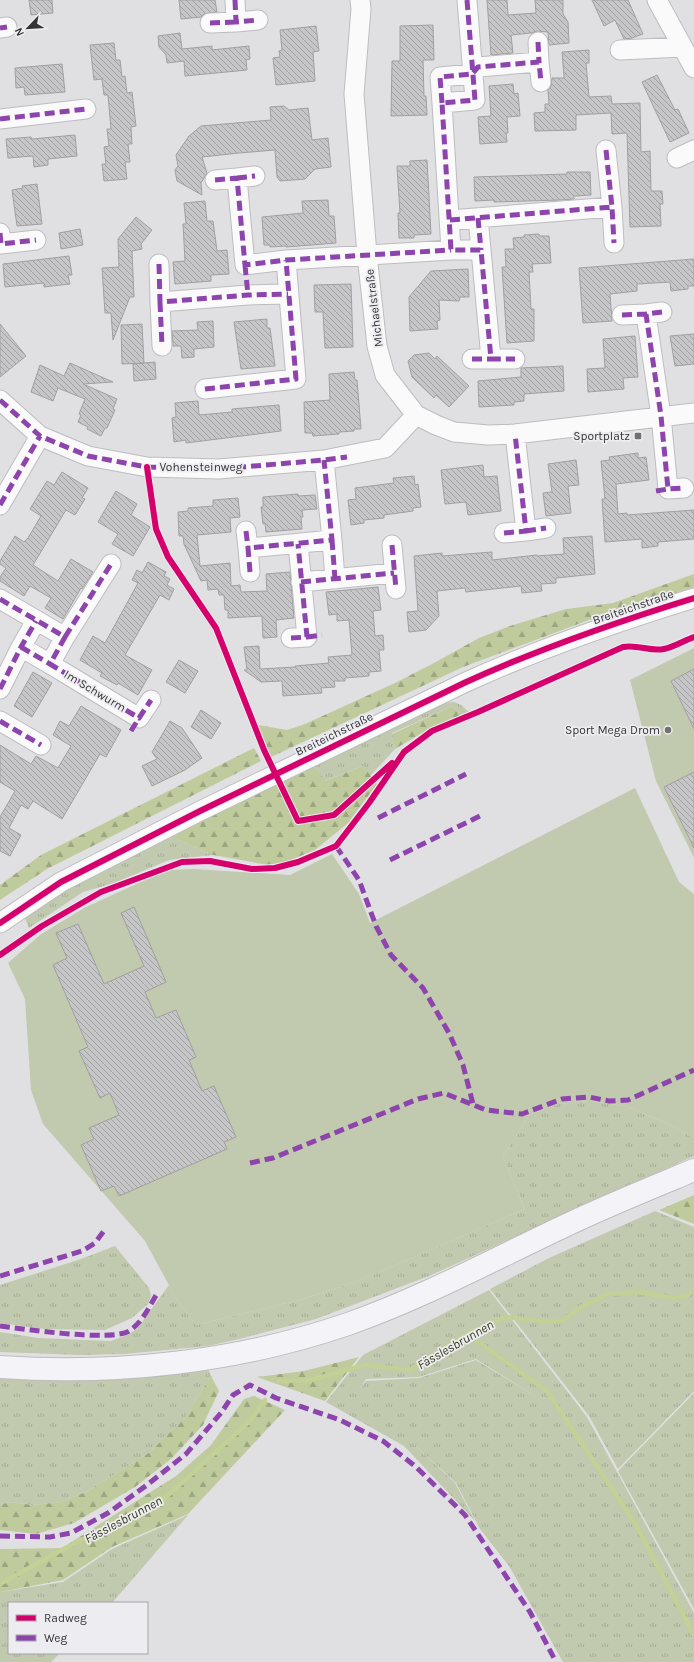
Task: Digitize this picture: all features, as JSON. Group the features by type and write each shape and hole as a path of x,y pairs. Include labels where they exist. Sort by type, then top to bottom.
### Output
{"main road":[{"path":"0,1367 69,1369 165,1365 255,1349 301,1338 348,1324 392,1306 586,1216 694,1170"}],"street":[{"path":"235,0 236,22"},
{"name":"Michaelstraße","path":"360,0 362,9 354,94 367,255 377,346 386,375 416,414 436,425 454,432 488,435 515,434 694,413"},
{"path":"442,103 475,100 467,0"},
{"path":"658,0 694,68"},
{"path":"210,23 258,20"},
{"path":"538,42 540,82"},
{"path":"620,50 682,47"},
{"path":"451,250 440,77 472,74 478,67 539,62"},
{"path":"0,120 86,109"},
{"path":"606,150 614,244"},
{"path":"677,158 694,150"},
{"path":"215,180 246,177 245,265 248,295"},
{"path":"450,220 612,207"},
{"path":"478,218 491,359"},
{"path":"0,240 36,240"},
{"name":"Michaelstraße","path":"245,265 286,260 451,250 481,250"},
{"path":"205,389 296,379 286,260"},
{"path":"158,264 162,346"},
{"path":"160,302 248,295 288,294"},
{"path":"622,315 654,313 661,416 669,490"},
{"path":"472,359 515,359"},
{"name":"Vohensteinweg","path":"0,400 40,436 88,456 147,467 219,469 324,460 385,448 416,414"},
{"path":"515,434 526,531"},
{"path":"0,505 40,436"},
{"path":"324,460 336,579"},
{"path":"504,533 546,528"},
{"path":"250,572 247,540 298,544 332,540"},
{"path":"298,544 307,637"},
{"path":"301,582 336,579 395,581 392,545"},
{"name":"Im Schwurm","path":"50,664 111,564"},
{"name":"Breiteichstraße","path":"0,923 61,882 200,811 464,683 500,667 630,618 694,598"},
{"path":"0,599 65,638"},
{"path":"0,689 36,621"},
{"name":"Im Schwurm","path":"21,647 50,664 135,724 151,700"},
{"path":"0,721 41,745"}],"green space":[{"path":"694,574 694,587 589,620 463,667 271,757 258,725 287,730 305,724 395,683 479,638 510,626 566,609 613,603"},
{"name":"Sport Mega Drom","path":"694,648 694,858 656,781 630,680"},
{"path":"454,702 461,705 469,712 464,717 452,706 392,733 395,749 370,776 363,766 324,781 314,766 441,703"},
{"path":"452,706 464,717 432,727 395,749 392,734"},
{"path":"254,748 261,761 47,869 0,900 0,885 41,855"},
{"path":"314,766 325,781 363,766 377,784 348,823 315,850 288,861 268,865 213,855 167,835"},
{"path":"635,788 679,882 694,894 694,1138 669,1124 625,1106 590,1101 558,1104 529,1115 503,1157 525,1209 361,1280 303,1299 196,1325 177,1300 145,1241 43,1124 31,1090 25,999 8,963 40,935 84,908 167,870 194,869 290,875 332,854 359,894 370,923"},
{"path":"167,835 213,855 169,860 114,883 83,892 29,928 24,916 64,887"},
{"path":"590,1101 625,1106 669,1124 694,1138 694,1156 429,1276 316,1319 208,1346 124,1354 81,1355 0,1352 0,1332 38,1338 111,1341 127,1335 137,1329 169,1285 177,1300 196,1325 303,1299 361,1280 525,1209 503,1157 529,1115 558,1104"},
{"path":"694,1195 694,1224 659,1210"},
{"path":"655,1211 694,1227 694,1391 618,1469 589,1416 490,1289 549,1258"},
{"path":"115,1246 149,1288 151,1296 148,1304 132,1318 105,1330 44,1329 0,1323 0,1285 81,1259"},
{"path":"489,1290 587,1417 694,1613 694,1662 563,1662 509,1566 480,1529 456,1483 403,1434 455,1483 475,1521 404,1446 326,1402 363,1355","holes":["476,1359 543,1401 476,1360 419,1378 366,1381 359,1390 366,1379 419,1377"]},
{"path":"359,1357 325,1401 257,1377 304,1371"},
{"path":"207,1367 211,1376 185,1418 150,1452 88,1491 62,1502 32,1505 11,1502 0,1505 0,1373"},
{"path":"211,1376 219,1391 203,1425 171,1459 135,1487 74,1523 36,1534 0,1530 0,1505 11,1502 32,1505 62,1502 88,1491 150,1452 185,1418"},
{"path":"694,1393 694,1609 618,1471"},
{"path":"254,1396 285,1410 188,1514 112,1547 63,1580 0,1592 0,1549 62,1548 176,1476 211,1445 244,1399"},
{"path":"188,1515 113,1602 8,1602 8,1654 59,1654 51,1662 0,1662 0,1592 63,1582 112,1549"}],"building":[{"path":"29,0 52,0 53,13 31,15"},
{"path":"179,0 215,0 217,12 204,14 201,17 181,19"},
{"path":"487,0 507,0 508,15 536,13 535,0 563,0 563,14 568,22 569,43 549,45 548,32 537,31 511,35 513,53 491,55"},
{"path":"592,0 628,0 643,34 624,39 615,20 604,26"},
{"path":"433,25 434,60 423,60 424,96 426,96 427,115 391,116 392,61 400,61 400,26"},
{"path":"316,26 319,51 313,52 315,81 276,85 273,58 280,57 279,51 282,50 280,30"},
{"path":"180,33 182,49 212,46 212,50 249,46 250,59 246,60 247,70 185,76 184,61 167,63 166,55 159,47 158,36"},
{"path":"114,43 116,60 120,60 122,77 125,76 127,93 132,92 136,126 131,127 132,144 128,144 130,162 125,162 127,179 104,181 102,164 106,164 104,147 109,146 107,129 111,129 108,95 104,95 102,79 94,80 90,45"},
{"path":"589,50 589,63 586,63 589,97 611,96 612,104 640,103 641,152 650,151 651,191 662,191 663,204 660,204 661,226 630,227 627,133 612,134 611,113 576,115 576,130 535,131 534,113 545,112 545,104 549,104 548,90 551,86 552,78 564,78 562,52"},
{"path":"62,64 65,92 25,95 24,87 16,88 15,68"},
{"path":"657,75 675,110 678,109 689,133 670,142 642,82"},
{"path":"513,84 514,94 518,93 520,116 507,117 507,142 480,144 478,117 491,116 489,86"},
{"path":"284,106 289,110 308,108 312,140 328,138 331,167 315,169 305,179 280,181 277,177 275,150 239,153 202,157 207,173 201,183 202,195 177,181 175,170 178,166 176,155 189,136 201,126 271,120 270,107"},
{"path":"75,135 77,156 48,159 48,165 34,167 33,156 8,158 6,139 31,137 32,139"},
{"path":"427,160 431,234 414,235 414,238 399,238 398,213 400,213 397,166 410,166 410,161"},
{"path":"567,172 590,172 591,195 574,196 574,199 561,200 494,202 494,200 475,201 474,177 567,174"},
{"path":"37,184 42,224 17,226 12,190 23,188 22,186"},
{"path":"328,200 329,216 334,216 336,243 286,247 270,247 270,245 264,245 262,217 303,213 302,201"},
{"path":"205,201 207,221 213,221 217,251 227,250 229,274 211,275 211,281 175,284 173,262 185,261 183,224 186,224 184,203"},
{"path":"136,217 152,230 141,244 142,249 132,251 134,297 130,297 113,340 111,313 105,313 102,268 119,267 118,239"},
{"path":"80,229 83,245 61,249 59,233"},
{"path":"539,234 539,236 549,236 551,263 532,264 533,272 529,272 531,309 534,309 534,341 507,343 502,267 506,267 505,249 514,249 513,238 524,237 524,235"},
{"path":"69,256 72,275 68,275 70,284 44,287 44,283 5,287 3,264"},
{"path":"694,259 694,286 688,286 688,289 671,291 670,282 637,284 637,291 610,294 612,321 583,323 579,268"},
{"path":"468,269 469,297 460,297 459,301 439,300 440,320 437,321 438,329 410,331 409,297 431,271"},
{"path":"351,284 353,347 325,348 323,312 315,312 314,285"},
{"path":"267,319 267,328 270,328 275,366 241,369 234,322"},
{"path":"213,321 214,347 194,349 194,357 182,358 181,346 173,346 172,331 198,330 197,322"},
{"path":"0,324 26,356 0,377"},
{"path":"142,324 144,363 122,364 121,325"},
{"path":"694,334 694,364 675,366 670,336"},
{"path":"635,336 638,377 623,378 624,389 588,392 587,369 605,368 603,339"},
{"path":"429,353 435,359 437,356 469,386 449,407 436,395 434,398 412,377 408,361 414,355"},
{"path":"155,362 156,379 134,381 133,364"},
{"path":"70,363 113,382 83,384 117,399 113,409 115,410 107,428 105,428 101,436 87,429 88,427 78,422 81,415 79,414 85,399 58,388 53,401 31,392 40,365 64,376"},
{"path":"563,366 564,391 524,394 524,401 514,402 514,405 479,407 478,381 521,377 521,368"},
{"path":"354,372 355,380 357,380 361,429 339,432 339,434 313,436 312,433 305,433 304,402 330,400 329,374"},
{"path":"198,401 199,415 232,412 232,409 279,405 281,431 186,443 186,440 174,442 172,418 176,417 175,403"},
{"path":"638,453 638,458 646,457 649,480 616,484 618,514 627,513 627,515 694,510 694,539 658,542 658,546 642,548 642,539 605,542 602,499 605,499 601,461 610,460 609,457"},
{"path":"576,460 579,485 568,486 571,513 546,516 543,493 552,492 548,464"},
{"path":"483,465 484,477 497,476 501,511 468,515 466,502 445,504 441,470"},
{"path":"62,472 88,488 82,498 85,499 75,515 66,510 33,565 58,581 71,559 93,572 82,589 81,588 63,619 45,608 51,598 30,586 24,596 0,581 0,577 6,568 0,564 0,561 15,536 24,542 28,538 41,516 30,509 47,481 54,485"},
{"path":"414,476 415,485 418,484 421,507 413,508 413,511 384,515 384,518 364,520 364,523 351,525 348,500 356,499 355,488 394,483 393,478"},
{"path":"116,491 137,504 131,515 150,527 133,556 112,544 118,534 98,522"},
{"path":"298,494 298,496 315,495 317,509 302,510 302,529 266,532 265,523 263,524 261,507 263,507 263,497"},
{"path":"238,498 240,517 230,518 231,532 197,535 200,566 230,563 231,586 240,585 241,592 267,591 266,574 290,572 294,618 276,620 277,637 263,638 262,616 228,618 228,610 225,610 224,595 219,595 218,589 208,590 207,580 201,581 184,544 183,536 179,536 178,512 188,511 188,508 213,506 213,500"},
{"path":"592,536 595,574 556,578 556,583 541,584 542,591 522,593 521,586 466,592 465,588 437,591 439,616 426,630 409,632 407,612 418,611 414,556 442,553 442,556 492,552 492,560 537,555 564,554 563,538"},
{"path":"148,562 166,572 164,576 170,579 167,585 174,589 169,600 160,595 125,655 152,670 138,695 118,683 117,685 100,676 102,673 80,660 93,636 105,643 138,583 132,580 137,570 142,573"},
{"path":"378,587 381,610 373,611 375,636 383,635 384,650 379,650 381,671 369,672 369,676 345,678 345,681 334,681 335,687 321,688 322,693 283,696 282,681 261,682 244,670 247,670 244,647 259,646 260,669 329,663 328,657 352,655 349,620 337,621 337,614 329,615 326,592"},
{"path":"179,660 198,671 185,693 166,682"},
{"path":"694,669 694,729 671,681"},
{"path":"33,672 52,683 32,717 14,706"},
{"path":"81,706 121,730 106,757 100,754 62,819 33,801 28,809 21,805 9,828 21,835 10,856 0,851 0,817 15,791 0,782 0,745 31,764 36,756 58,768 71,746 53,735 60,721 69,726"},
{"path":"201,710 221,723 211,739 191,727"},
{"path":"170,721 182,728 202,758 185,770 152,786 142,766 157,759 152,752"},
{"path":"694,772 694,848 664,787"},
{"path":"134,907 166,982 145,992 156,1018 176,1010 196,1057 189,1060 202,1091 214,1086 236,1137 224,1142 227,1149 119,1196 114,1186 101,1191 81,1145 94,1139 89,1128 119,1115 110,1093 100,1098 79,1051 88,1047 53,965 67,958 56,933 78,924 104,984 144,966 121,913"}],"waterway":[{"name":"Fässlesbrunnen","path":"279,1381 311,1380 365,1365 410,1370 467,1334 505,1317 552,1322 563,1320 583,1306 608,1294 640,1292 672,1298 687,1296 694,1289"},
{"path":"467,1334 547,1391 636,1525 694,1635"},
{"name":"Fässlesbrunnen","path":"0,1584 54,1554 166,1497 252,1419 265,1400"}],"marked path":[{"path":"235,0 236,22 258,20"},
{"path":"467,0 475,100 442,103 451,250 481,250 491,359 515,359"},
{"path":"210,23 236,22"},
{"path":"0,28 7,27"},
{"path":"538,42 539,62"},
{"path":"442,103 440,77 472,74 478,67 539,62 541,82"},
{"path":"0,119 86,109"},
{"path":"606,150 612,207"},
{"path":"237,178 255,176"},
{"path":"215,180 237,178 245,265 286,260 451,250"},
{"path":"450,220 612,207 614,243"},
{"path":"478,218 481,250"},
{"path":"0,233 1,244 36,240"},
{"path":"205,389 296,379 286,260"},
{"path":"159,264 160,302 248,295 288,294"},
{"path":"245,265 248,295"},
{"path":"160,302 162,346"},
{"path":"662,312 646,314 661,416 668,489 684,488"},
{"path":"622,315 646,314"},
{"path":"472,359 491,359"},
{"path":"0,400 40,436 88,456 147,467 219,469 347,457"},
{"path":"504,533 526,531 515,434"},
{"path":"0,505 40,436"},
{"path":"250,572 248,548 332,540 324,460"},
{"path":"656,491 668,489"},
{"path":"526,531 546,528"},
{"path":"246,531 248,548"},
{"path":"332,540 335,579"},
{"path":"291,638 307,637 298,544"},
{"path":"392,545 396,589"},
{"path":"65,637 111,564"},
{"path":"301,582 394,573"},
{"path":"0,599 65,637 50,664 139,718 151,700"},
{"path":"0,689 36,621"},
{"path":"307,637 322,635"},
{"path":"21,647 50,664"},
{"path":"131,731 139,718"},
{"path":"0,721 41,745"},
{"path":"378,818 466,774"},
{"path":"390,860 482,815"},
{"path":"336,846 359,880 376,926 391,955 423,988 449,1033 463,1065 473,1104"},
{"path":"250,1163 273,1158 418,1099 444,1093 486,1110 522,1114 562,1099 589,1097 609,1101 628,1100 694,1070"},
{"path":"0,1276 82,1251 95,1243 106,1228"},
{"path":"0,1326 67,1334 119,1334 129,1331 138,1323 146,1313 158,1292"},
{"path":"0,1536 50,1537 71,1533 108,1513 186,1454 221,1413 233,1395 250,1385 276,1398 340,1420 383,1441 415,1466 465,1515 530,1612 556,1662"}],"cycle path":[{"path":"147,467 156,529 168,557 216,628 264,750 298,821 334,815 392,763"},
{"path":"0,923 61,882 200,811 464,683 520,659 578,637 694,598"},
{"path":"0,955 42,926 101,892 182,862 210,861 252,869 275,868 298,862 336,846 369,803 404,752 432,731 623,647 634,646 659,650 672,647 694,637"}],"place":[{"name":"Sportplatz","path":"638,436"},
{"name":"Sport Mega Drom","path":"668,730"}]}
